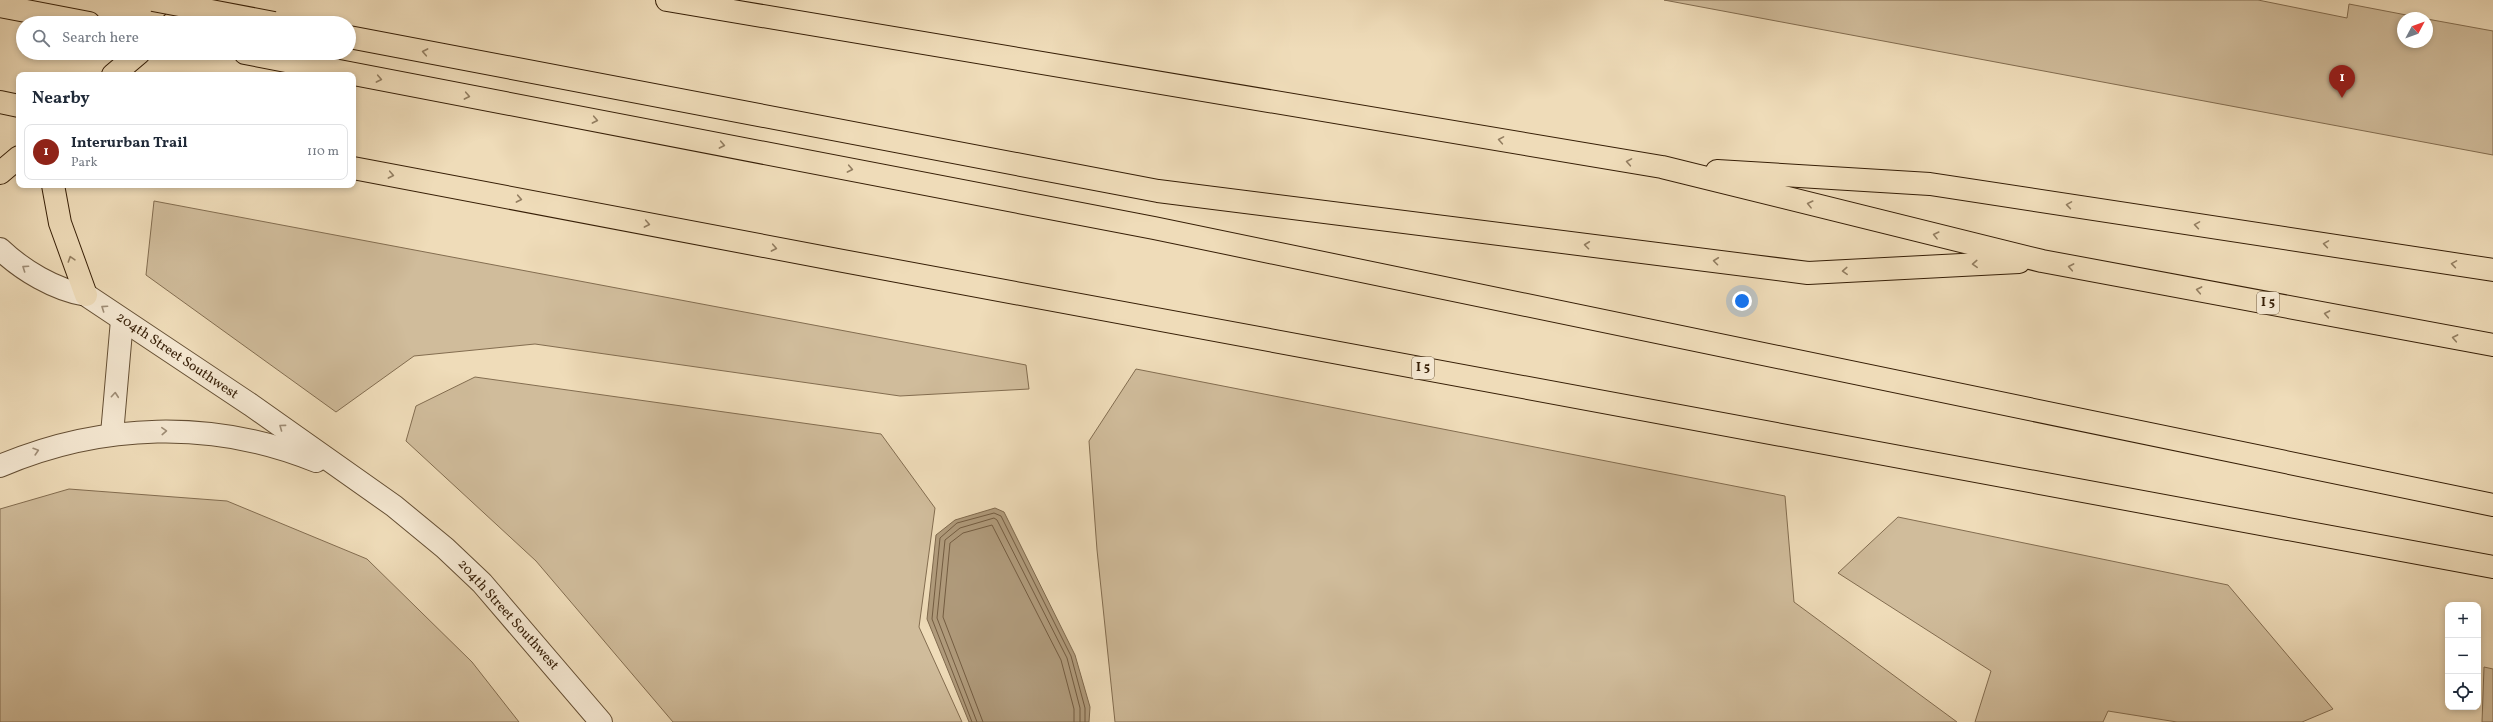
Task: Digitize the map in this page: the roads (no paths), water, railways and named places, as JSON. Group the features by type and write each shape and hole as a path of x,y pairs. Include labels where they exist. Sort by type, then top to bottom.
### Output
{"main road":[{"path":"153,0 237,16"},
{"path":"181,16 200,0"},
{"name":"I 5","path":"667,0 1662,167 2042,261 2493,345"},
{"path":"0,6 52,16"},
{"path":"356,38 1158,191 1808,273 2042,261"},
{"path":"117,72 131,60"},
{"path":"282,60 345,72"},
{"path":"356,74 1154,228 2493,505"},
{"path":"0,102 16,105"},
{"path":"0,173 16,160"},
{"path":"1662,167 1930,184 2493,270"},
{"name":"I 5","path":"356,169 851,263 2493,567"},
{"path":"54,188 60,223 86,295"}],"street":[{"name":"204th Street Southwest","path":"0,249 34,274 72,293 86,295 250,405 400,511 445,548 482,583 601,722"},
{"path":"112,434 122,320"},
{"name":"204th Street Southwest","path":"0,466 29,454 70,441 112,434 172,430 233,436 292,451 348,474"}],"water":[{"path":"995,508 1004,512 1075,655 1090,707 1089,722 969,722 927,619 936,535 955,520"}],"place":[{"name":"Interurban Trail","path":"2342,98"}]}
